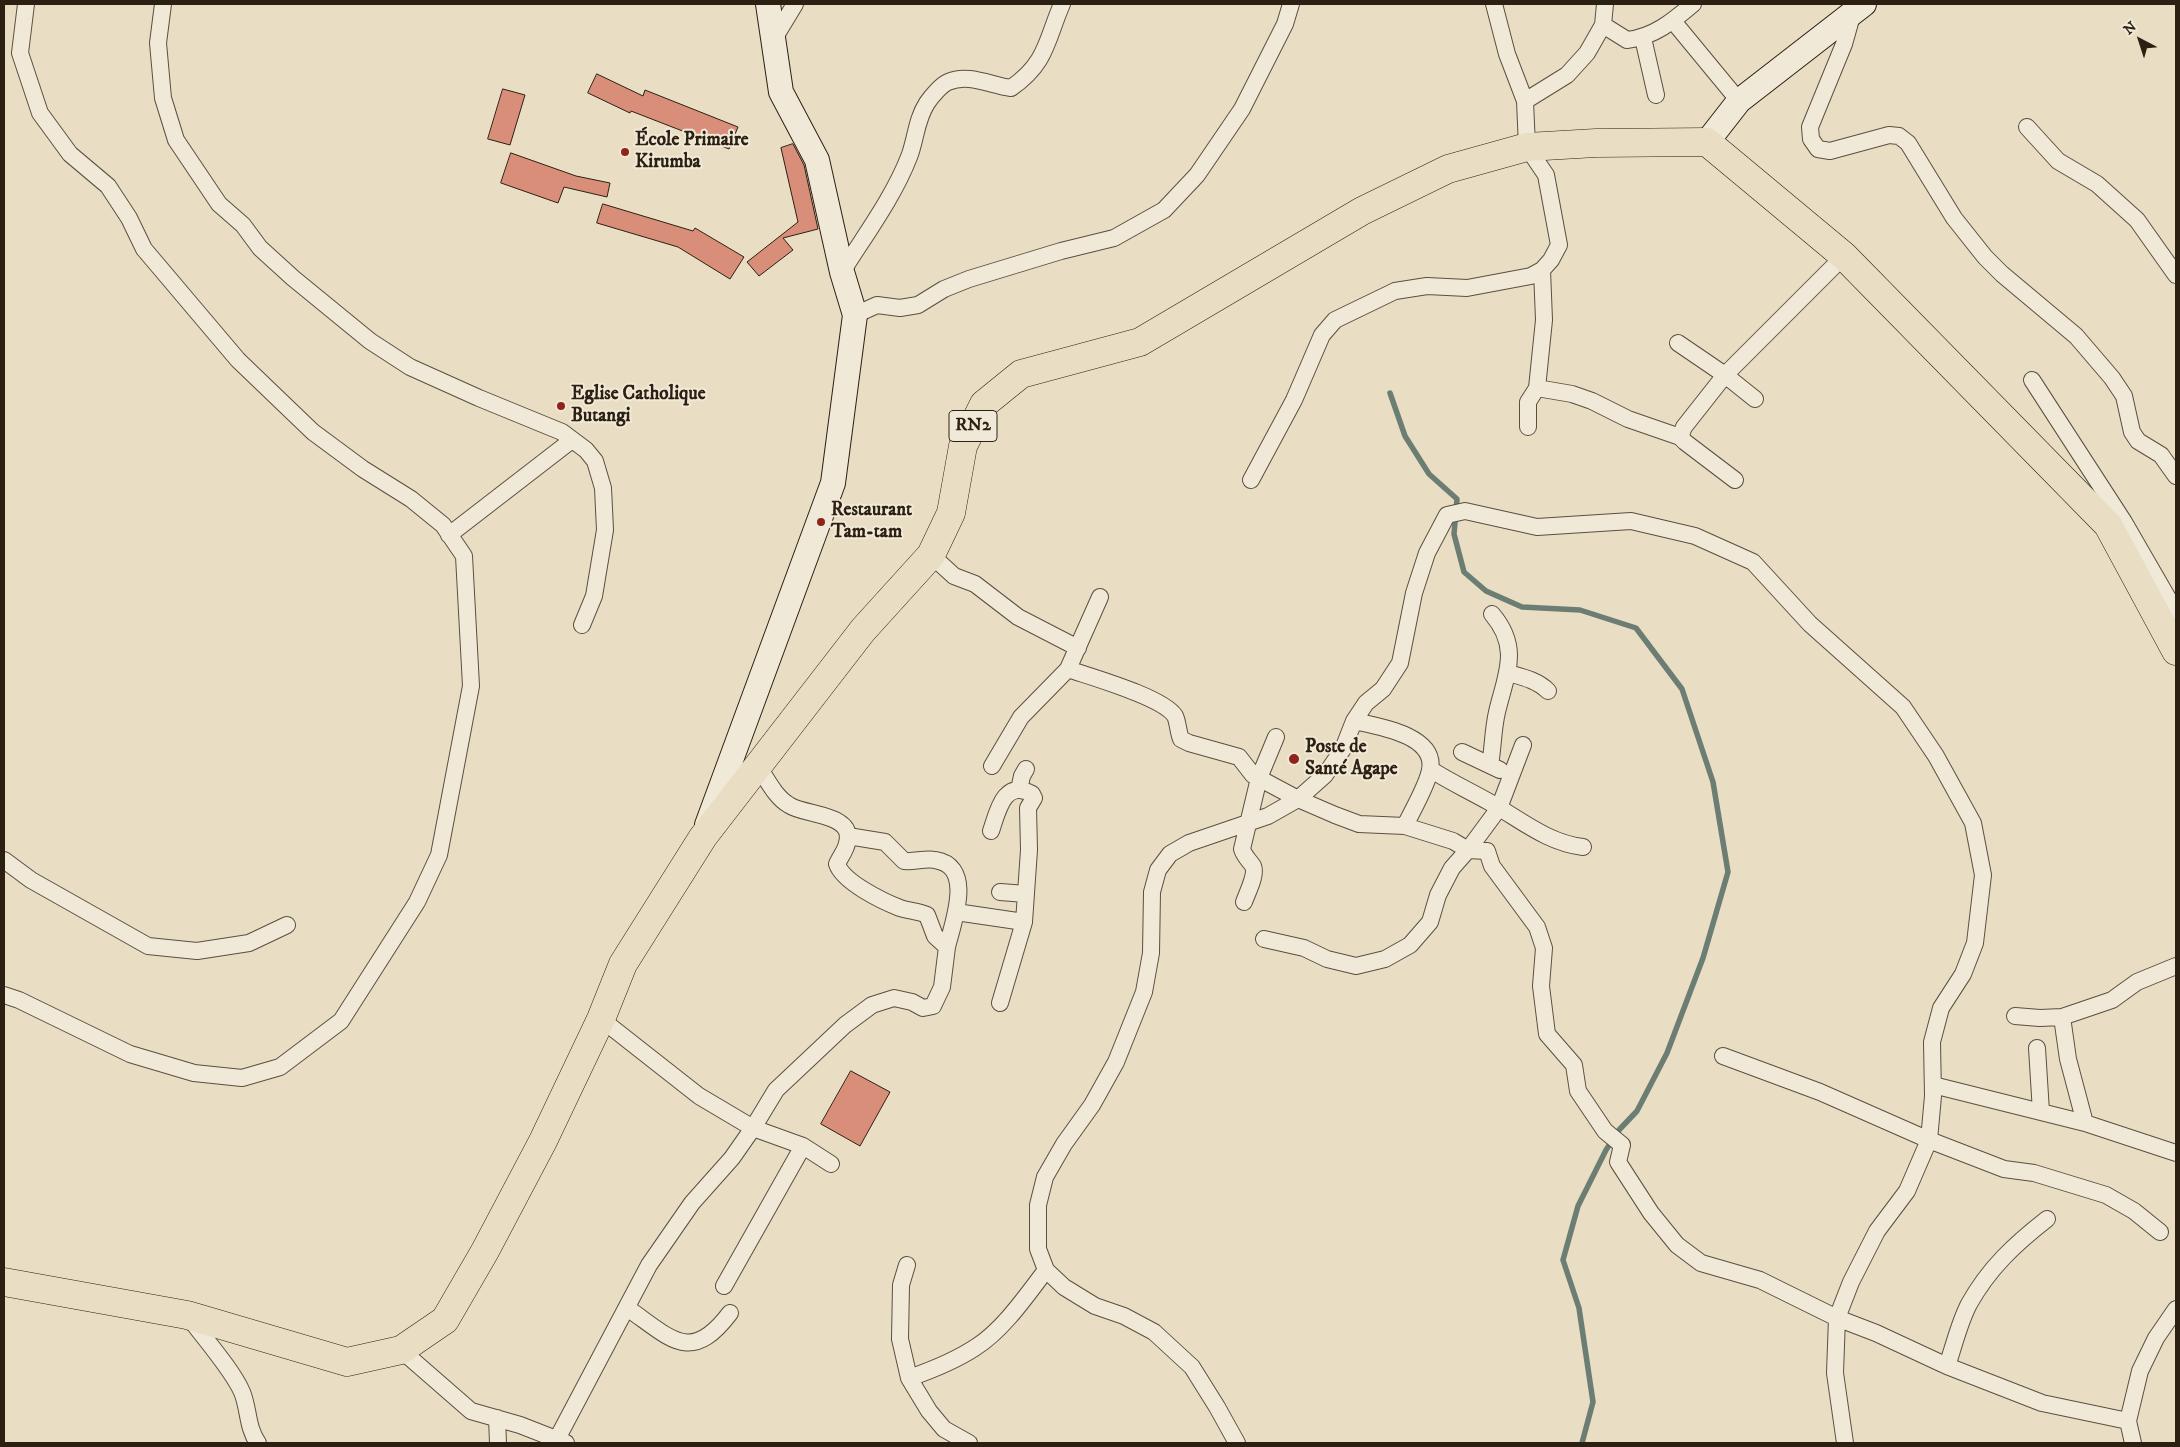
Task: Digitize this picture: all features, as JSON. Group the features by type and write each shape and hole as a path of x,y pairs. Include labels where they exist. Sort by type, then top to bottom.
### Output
{"highway":[{"name":"RN2","path":"4,1282 186,1315 347,1362 401,1350 445,1320 485,1251 543,1141 601,1018 623,964 703,837 863,630 931,555 951,513 963,446 984,404 1021,374 1140,342 1362,210 1448,169 1527,147 1596,143 1708,142"},
{"path":"1708,142 1844,256 2108,525 2176,651"}],"street":[{"path":"4,995 130,1054 194,1073 242,1078 280,1067 341,1021 416,902 439,855 471,686 464,556 443,525 411,499 363,469 313,432 238,360 144,249 129,218 108,186 70,154 40,113 20,53 26,4"},
{"path":"163,4 158,43 164,98 176,140 219,204 243,225 260,248 293,278 370,341 410,367 562,432 586,450 595,461 603,488 606,530 594,596 582,625"},
{"path":"703,837 833,483 855,315 842,272 817,160 780,92 768,4"},
{"path":"772,42 795,4"},
{"path":"842,272 888,198 909,156 915,130 927,102 946,82 964,77 994,86 1011,88 1027,77 1045,51 1062,4"},
{"path":"855,315 877,305 900,308 918,305 944,289 969,279 1061,251 1114,238 1164,210 1197,175 1242,108 1285,24 1291,4"},
{"path":"1251,480 1294,400 1322,335 1334,320 1395,291 1427,286 1467,288 1531,276 1542,270 1551,260 1559,245 1546,175 1527,147 1525,101 1508,54 1494,4"},
{"path":"1525,101 1567,75 1588,53 1603,25 1605,4"},
{"path":"1603,25 1627,40 1643,38 1673,21 1693,4"},
{"path":"1708,142 1739,100 1858,8"},
{"path":"1858,8 1810,127 1811,139 1818,149 1830,152 1889,135 1899,136 1908,143 1954,218 1985,257 2002,274 2076,336 2112,378 2124,396 2132,432 2138,441 2161,455 2176,476"},
{"path":"1673,21 1739,100"},
{"path":"1643,38 1656,95"},
{"path":"2027,127 2058,161 2098,184 2137,220 2176,276"},
{"path":"1680,436 1684,427 1725,375 1844,256"},
{"path":"1528,426 1528,402 1537,388 1544,320 1542,270"},
{"path":"1678,343 1725,375 1755,399"},
{"path":"2032,380 2124,522 2176,612"},
{"path":"1537,388 1578,397 1628,419 1680,436 1735,480"},
{"path":"449,535 572,440"},
{"path":"1237,1443 1218,1407 1192,1367 1154,1332 1124,1316 1095,1306 1064,1287 1046,1270 1038,1249 1038,1205 1045,1177 1064,1144 1092,1106 1111,1071 1144,992 1151,953 1152,892 1158,870 1170,854 1189,843 1268,816 1298,799 1325,775 1343,749 1354,721 1366,703 1383,690 1400,663 1414,593 1427,552 1447,515 1465,511 1537,527 1631,521 1696,536 1753,562 1810,624 1904,707 1936,756 1973,823 1983,874 1975,943 1963,974 1941,1008 1932,1042 1933,1085 1929,1140 1907,1191 1877,1231 1851,1282 1837,1318 1835,1373 1845,1443"},
{"path":"931,555 954,576 975,584 1018,616 1078,648"},
{"path":"992,766 1021,717 1068,669 1100,597"},
{"path":"1490,765 1497,713 1508,673 1510,656 1503,628 1492,614"},
{"path":"1068,669 1117,685 1166,707 1176,717 1181,739 1239,757 1253,775 1298,799 1359,824 1405,826 1453,841 1468,850 1487,851 1492,866 1538,928 1544,948 1541,986 1547,1034 1574,1065 1578,1091 1605,1130 1622,1145 1618,1162 1651,1213 1677,1245 1701,1263 1760,1280 1837,1318 1876,1333 1947,1366 2042,1403 2128,1420"},
{"path":"1508,673 1533,680 1548,691"},
{"path":"1354,721 1389,729 1414,739 1427,751 1430,769 1405,826"},
{"path":"1244,902 1254,874 1254,868 1243,854 1242,849 1247,822 1260,778 1276,737"},
{"path":"1264,938 1304,948 1327,959 1356,966 1385,959 1410,945 1430,922 1444,880 1499,808 1523,745"},
{"path":"1462,752 1511,776"},
{"path":"758,766 775,792 789,806 838,820 846,830 848,836 847,844 837,864 839,871 857,886 882,899 899,907 927,915 936,936 947,947"},
{"path":"1019,790 1026,768"},
{"path":"1430,769 1452,784 1499,808 1547,837 1568,845 1583,847"},
{"path":"991,831 1001,802 1012,791 1019,790 1032,794 1034,798 1028,808 1029,850 1024,922 1000,1003"},
{"path":"401,1350 472,1411 498,1418 562,1441 649,1265 686,1211 732,1158 776,1090 845,1025 872,1005 894,998 912,1002 923,1008 933,1006 942,987 947,947 956,912 960,882 954,869 936,860 904,860 885,842 848,836"},
{"path":"4,860 31,880 148,946 198,951 249,943 286,925"},
{"path":"1000,892 1026,894"},
{"path":"956,912 1024,922"},
{"path":"2015,1016 2062,1017 2112,1000 2137,982 2176,966"},
{"path":"2062,1017 2068,1059 2085,1123"},
{"path":"601,1018 699,1096 753,1128 803,1146 831,1164"},
{"path":"2037,1048 2041,1112"},
{"path":"1723,1056 1820,1092 1929,1140 2004,1169 2034,1173 2106,1195 2134,1211 2160,1232"},
{"path":"1933,1085 2085,1123 2176,1153"},
{"path":"724,1286 803,1146"},
{"path":"1947,1366 1968,1306 1993,1267 2026,1235 2047,1219"},
{"path":"907,1265 901,1285 900,1339 908,1378 928,1411 944,1429 969,1443"},
{"path":"908,1378 938,1368 977,1347 1017,1309 1046,1270"},
{"path":"627,1308 676,1341 691,1344 707,1338 718,1329 730,1313"},
{"path":"2133,1443 2128,1420 2140,1372 2156,1338 2176,1309"},
{"path":"186,1315 220,1358 242,1392 252,1436 258,1443"},
{"path":"498,1418 498,1443"}],"building":[{"path":"597,74 643,96 645,90 738,127 729,149 631,111 630,113 588,93"},
{"path":"503,89 525,95 510,145 488,139"},
{"path":"793,144 804,165 818,229 783,238 793,250 759,276 747,262 798,222 781,148"},
{"path":"511,153 576,176 610,183 607,197 564,187 558,203 501,183"},
{"path":"603,204 693,231 695,228 744,257 730,279 678,247 597,223"},
{"path":"851,1071 890,1092 860,1146 821,1124"}],"waterway":[{"path":"1390,393 1405,436 1429,474 1457,499 1454,534 1464,572 1486,591 1522,607 1580,610 1636,628 1682,689 1713,782 1728,872 1703,958 1667,1053 1637,1111 1619,1130 1606,1150 1578,1206 1563,1260 1579,1308 1593,1402 1582,1443"}],"place":[{"name":"École Primaire Kirumba","path":"625,152"},
{"name":"Eglise Catholique Butangi","path":"561,406"},
{"name":"Restaurant Tam-tam","path":"821,522"},
{"name":"Poste de Santé Agape","path":"1294,759"}]}
